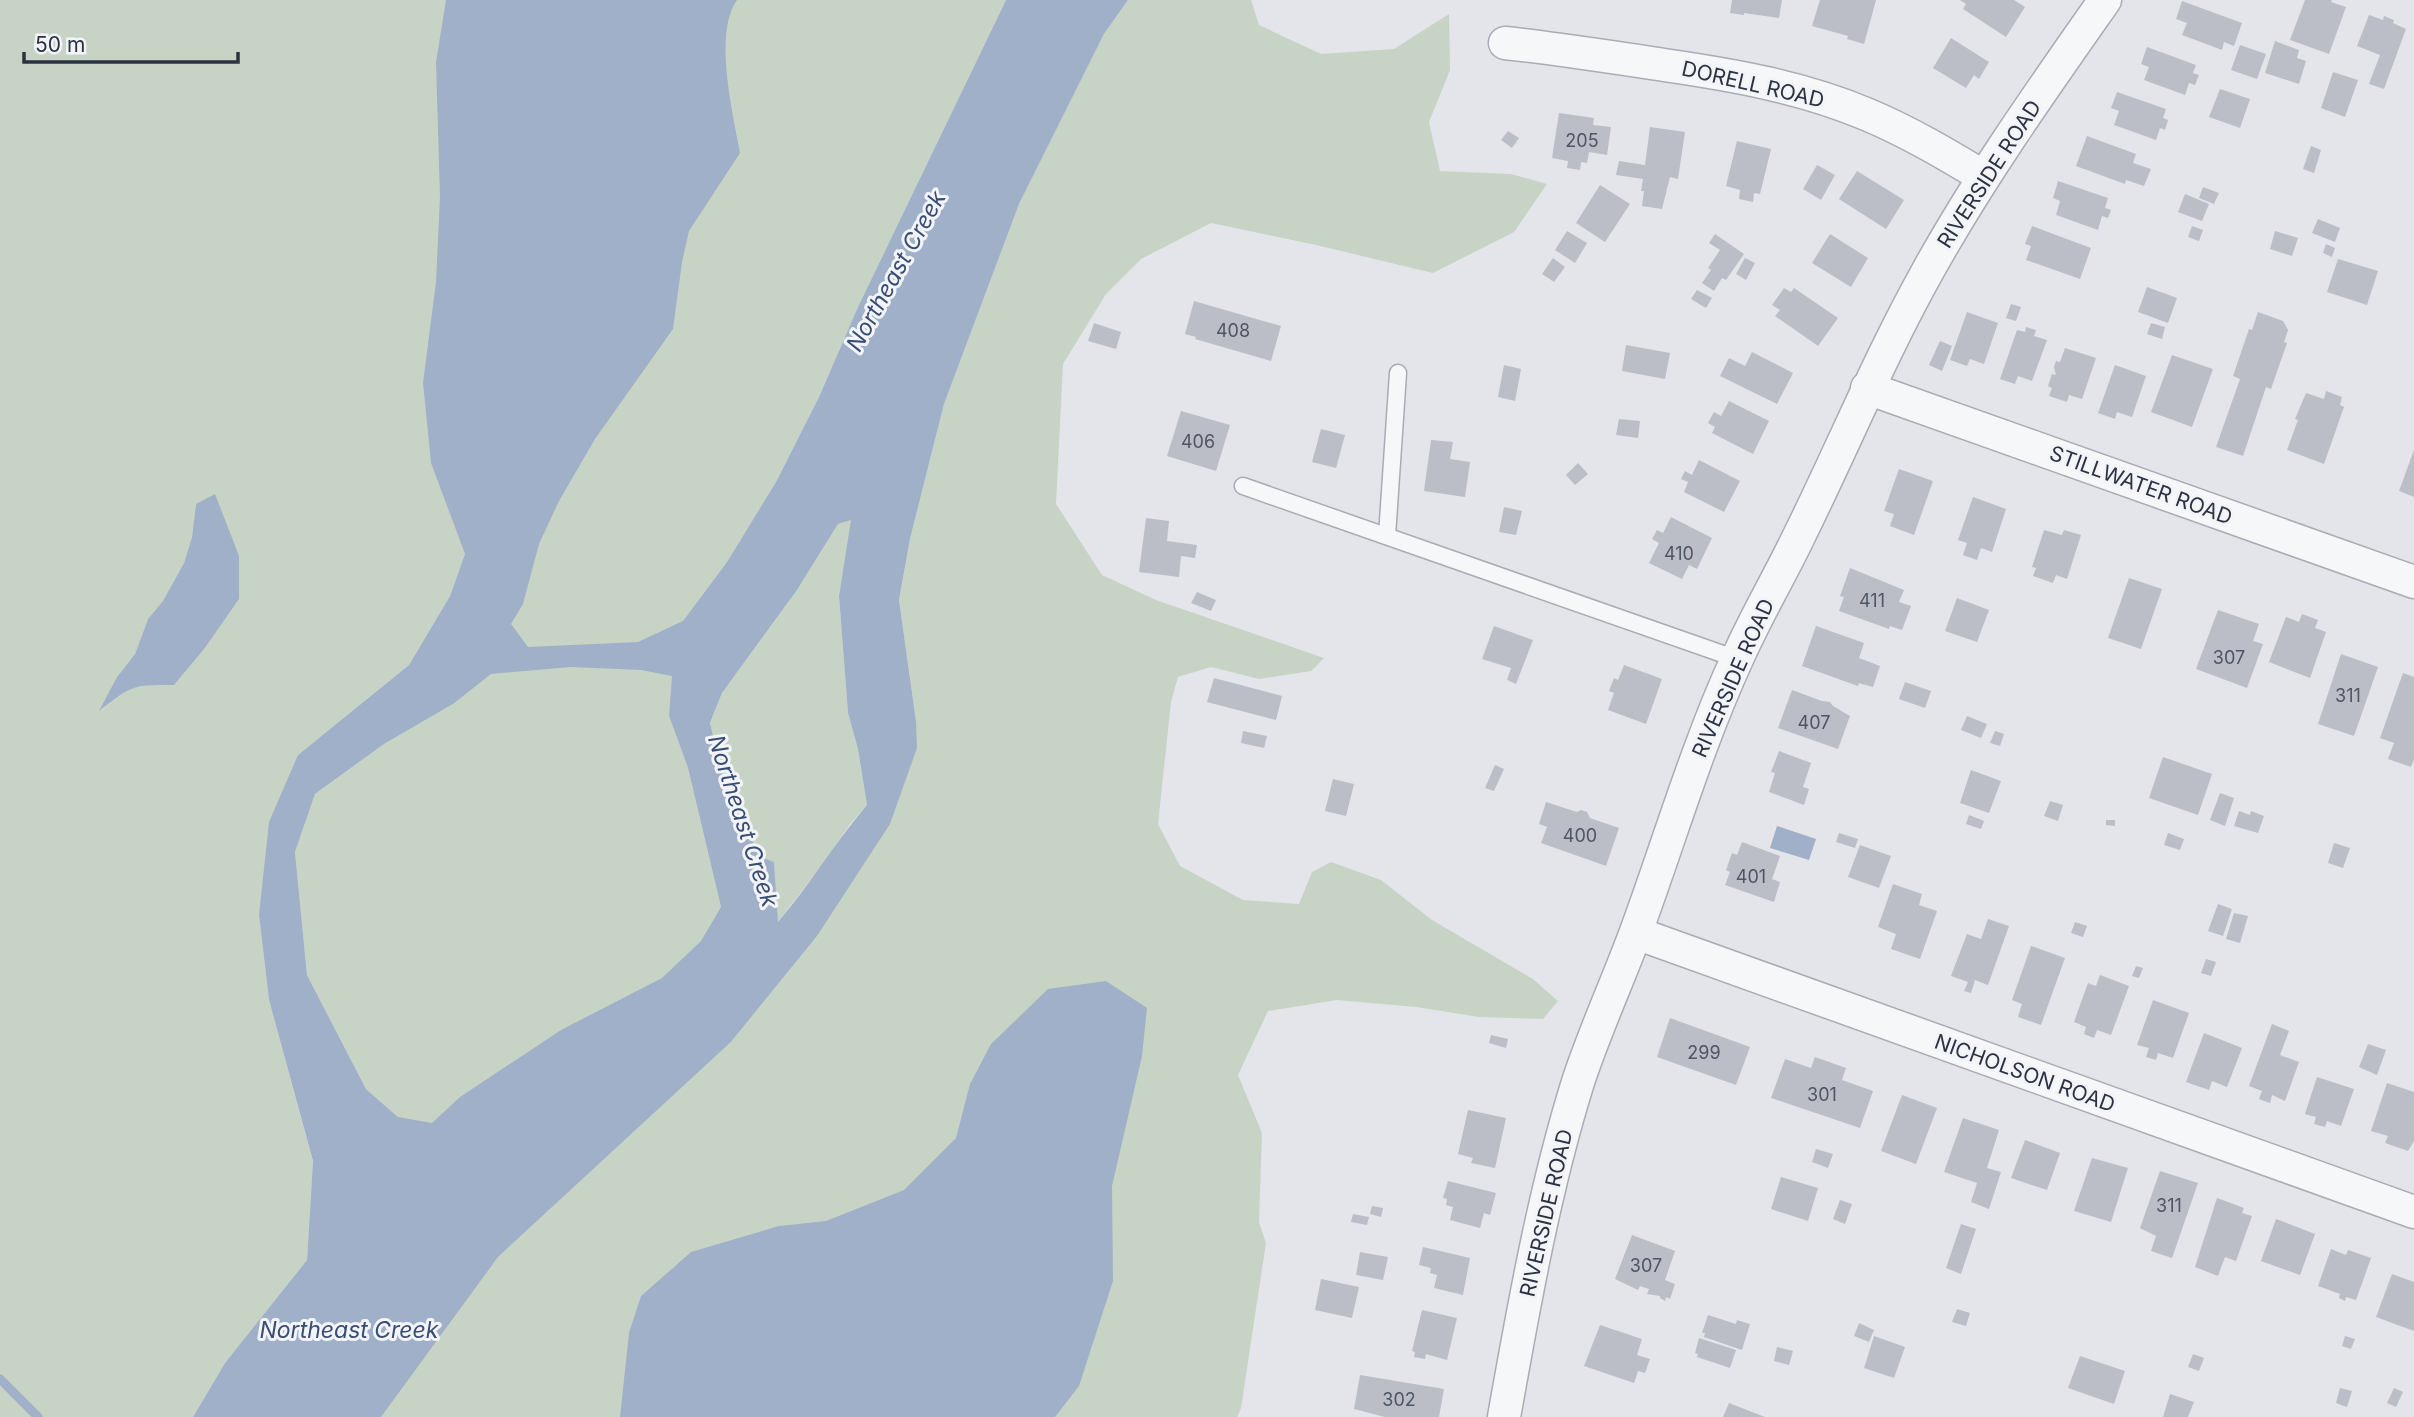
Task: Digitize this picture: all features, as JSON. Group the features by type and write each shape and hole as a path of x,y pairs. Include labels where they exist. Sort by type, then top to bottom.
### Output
{"street":[{"name":"RIVERSIDE ROAD","path":"1504,1417 1536,1250 1578,1084 1598,1026 1636,933 1693,769 1737,659 1801,533 1867,388 1931,265 1984,177 2105,0"},
{"name":"DORELL ROAD","path":"1505,43 1701,71 1797,90 1866,114 1984,177"},
{"name":"STILLWATER ROAD","path":"1867,388 2414,582"},
{"name":"NICHOLSON ROAD","path":"1636,933 2414,1213"}],"lane":[{"path":"1387,536 1398,373"},
{"path":"1243,486 1737,659"}],"green space":[{"path":"0,0 1006,0 858,307 819,397 776,482 727,562 683,621 669,716 688,768 721,907 719,954 372,1211 398,1117 366,1089 307,975 295,852 315,794 384,744 453,704 465,554 450,596 409,665 298,755 259,915 269,1000 313,1162 307,1260 225,1363 193,1417 0,1417","holes":["196,504 239,599 205,648 174,685 134,688 101,710 117,677 135,654 148,619 163,602 184,563 192,537"]},
{"path":"1128,0 1251,0 1259,25 1321,54 1394,49 1449,14 1450,70 1429,122 1440,171 1511,174 1547,184 1514,232 1433,273 1211,223 1141,259 1106,294 1063,364 1056,504 1102,575 1156,600 1324,658 1311,671 1259,679 1211,667 1178,677 1171,702 1158,824 1180,866 1243,900 1299,904 1312,872 1331,862 1381,880 1432,920 1533,979 1558,1001 1543,1019 1479,1017 1416,1007 1337,1000 1268,1011 1238,1075 1262,1133 1259,1222 1266,1243 1241,1408 1237,1417 298,1417 482,1277 498,1257 731,1042 817,936 916,721 899,600 910,539 944,404 1019,204 1104,34"},
{"path":"852,519 839,596 848,713 858,749 867,805 777,923 774,862 761,858 726,792 710,724 722,693 797,590 838,524"}],"water":[{"name":"Northeast Creek","path":"446,0 737,0 726,33 726,53 740,153 689,231 673,329 595,439 559,501 539,544 523,604 511,624 528,647 638,642 683,621 727,562 776,482 819,397 858,307 1006,0 1128,0 1104,34 1019,204 944,404 910,539 899,600 916,721 917,748 890,824 817,936 731,1042 498,1257 381,1417 193,1417 225,1363 307,1260 313,1161 269,1000 259,915 269,822 298,755 409,665 450,596 465,554 431,463 423,383 436,282 440,197 436,62","holes":["851,520 839,596 848,713 858,749 867,805 778,922 774,862 761,857 726,792 710,723 722,693 797,590 838,524","570,667 641,670 672,676 669,716 688,768 721,907 701,941 662,978 561,1030 460,1097 432,1123 398,1117 366,1089 307,975 295,852 315,794 384,744 453,704 491,674"]},
{"path":"215,494 239,556 239,599 205,648 174,685 133,688 99,711 117,677 135,654 148,619 163,601 184,563 192,537 196,504"},
{"path":"1777,826 1816,839 1809,860 1770,848"},
{"path":"1106,981 1147,1008 1142,1056 1112,1186 1113,1281 1079,1386 1055,1417 620,1417 629,1333 641,1296 691,1252 779,1226 826,1221 904,1190 956,1138 970,1084 991,1044 1048,989"}],"building":[{"path":"1732,0 1782,0 1779,18 1730,13"},
{"path":"1820,0 1876,0 1864,44 1847,39 1848,36 1812,26"},
{"path":"1960,0 2014,0 2025,7 2006,37 1963,9 1966,4"},
{"path":"2305,0 2332,0 2331,2 2346,7 2329,54 2290,40"},
{"path":"2182,1 2242,23 2234,46 2224,42 2222,50 2182,35 2187,23 2176,19"},
{"path":"2369,15 2383,20 2384,16 2406,29 2384,89 2369,84 2380,55 2357,46"},
{"path":"1951,38 1989,62 1979,79 1974,75 1966,88 1933,68"},
{"path":"2275,41 2299,50 2297,58 2306,61 2299,84 2265,73"},
{"path":"2240,45 2266,54 2257,79 2231,70"},
{"path":"2147,47 2196,65 2193,73 2199,75 2195,85 2189,83 2185,95 2144,80 2149,67 2141,64"},
{"path":"2333,72 2358,80 2345,117 2321,108"},
{"path":"2220,89 2250,99 2240,128 2209,117"},
{"path":"2117,92 2166,109 2163,118 2168,120 2165,130 2160,128 2156,140 2114,125 2119,111 2111,108"},
{"path":"1559,113 1594,118 1593,125 1611,127 1607,155 1589,152 1587,163 1581,162 1580,170 1567,168 1568,161 1552,158"},
{"path":"1650,127 1685,132 1678,179 1670,177 1662,209 1642,206 1643,179 1616,175 1619,161 1645,165"},
{"path":"1508,131 1519,138 1512,148 1501,140"},
{"path":"2087,136 2136,154 2133,163 2151,169 2144,186 2126,180 2125,184 2076,166"},
{"path":"1737,141 1771,149 1760,194 1754,193 1753,202 1739,199 1740,190 1726,186"},
{"path":"2311,146 2321,150 2314,173 2303,169"},
{"path":"1817,165 1835,175 1821,200 1803,189"},
{"path":"1857,171 1904,200 1886,229 1839,199"},
{"path":"2058,181 2108,198 2105,208 2111,210 2108,218 2102,216 2098,230 2056,215 2060,201 2053,198"},
{"path":"1600,185 1630,204 1605,242 1576,223"},
{"path":"2203,187 2219,193 2214,204 2199,198"},
{"path":"2185,194 2209,204 2202,221 2178,212"},
{"path":"2318,219 2340,228 2335,242 2312,233"},
{"path":"2032,226 2091,248 2080,279 2026,260 2031,246 2025,244"},
{"path":"2192,226 2203,230 2199,241 2188,237"},
{"path":"1567,231 1587,243 1575,263 1555,250"},
{"path":"2275,231 2298,238 2292,256 2270,249"},
{"path":"1715,234 1744,254 1726,280 1722,278 1714,291 1702,283 1720,250 1709,243"},
{"path":"1830,234 1868,258 1851,287 1812,263"},
{"path":"2326,244 2335,248 2332,257 2323,253"},
{"path":"1553,258 1565,267 1554,282 1542,274"},
{"path":"1745,258 1755,263 1746,280 1736,274"},
{"path":"2338,259 2378,271 2367,305 2327,292"},
{"path":"2147,287 2177,298 2168,323 2138,312"},
{"path":"1784,288 1791,292 1794,288 1838,318 1818,346 1775,316 1780,310 1772,305"},
{"path":"1697,290 1712,298 1706,308 1691,299"},
{"path":"1194,301 1281,326 1271,361 1185,334"},
{"path":"2011,304 2021,307 2016,321 2006,318"},
{"path":"1967,312 1998,323 1984,364 1970,359 1967,366 1950,360"},
{"path":"2258,312 2283,321 2288,330 2284,342 2287,343 2271,389 2266,387 2243,456 2216,447 2240,379 2233,376 2249,329 2252,330"},
{"path":"1094,323 1121,332 1116,349 1088,341"},
{"path":"2151,323 2165,327 2162,339 2147,334"},
{"path":"2026,327 2036,330 2034,336 2047,340 2032,381 2018,376 2015,384 2000,379 2017,330 2025,332"},
{"path":"1940,341 1952,346 1942,371 1929,365"},
{"path":"1626,345 1670,353 1665,379 1622,371"},
{"path":"2065,348 2096,358 2082,399 2069,395 2067,402 2049,396 2052,388 2048,386 2052,374 2056,375 2056,361 2060,362"},
{"path":"1752,352 1793,373 1777,404 1720,376 1729,358 1745,366"},
{"path":"2172,355 2213,369 2192,427 2151,412"},
{"path":"1504,365 1521,369 1515,401 1498,397"},
{"path":"2115,365 2146,376 2132,417 2117,412 2115,419 2098,413"},
{"path":"2326,391 2342,397 2340,405 2344,407 2324,464 2287,450 2298,420 2295,419 2306,393 2324,399"},
{"path":"1729,401 1769,421 1753,454 1712,433 1715,427 1708,423 1714,412 1721,416"},
{"path":"1181,411 1230,425 1216,471 1167,456"},
{"path":"1619,419 1640,421 1638,438 1616,435"},
{"path":"1321,429 1345,435 1336,468 1312,462"},
{"path":"1431,440 1453,442 1450,459 1470,462 1465,497 1424,491"},
{"path":"2414,450 2414,497 2399,491"},
{"path":"1699,460 1740,481 1724,512 1684,492 1688,482 1681,479 1685,471 1692,475"},
{"path":"1578,463 1588,474 1575,485 1566,475"},
{"path":"1899,469 1933,481 1914,535 1890,526 1894,514 1884,511"},
{"path":"1973,497 2006,509 1992,552 1981,548 1977,560 1963,555 1967,543 1958,540"},
{"path":"1504,507 1522,511 1516,535 1499,532"},
{"path":"1671,517 1712,538 1697,569 1689,565 1682,579 1649,563 1659,543 1652,539 1657,530 1663,533"},
{"path":"1146,518 1169,521 1167,541 1197,545 1195,558 1181,556 1179,577 1139,572"},
{"path":"2044,530 2062,535 2064,530 2081,535 2067,579 2056,575 2053,583 2033,576 2036,568 2032,567"},
{"path":"1850,568 1904,590 1899,602 1911,606 1902,630 1890,626 1889,629 1839,611 1844,597 1840,596"},
{"path":"2129,578 2162,589 2141,649 2108,638"},
{"path":"1197,592 1216,600 1211,611 1191,603"},
{"path":"1957,598 1989,610 1977,642 1945,631"},
{"path":"2218,610 2259,624 2253,641 2263,644 2247,688 2196,669"},
{"path":"2302,614 2318,620 2315,628 2326,632 2310,678 2269,662 2286,617 2299,622"},
{"path":"1494,626 1533,640 1516,684 1507,680 1511,668 1482,659"},
{"path":"1816,626 1864,643 1859,658 1880,666 1873,687 1859,683 1858,686 1802,666"},
{"path":"2341,654 2378,667 2354,736 2318,724"},
{"path":"1624,665 1662,679 1646,724 1608,710 1614,693 1609,691 1614,678 1618,680"},
{"path":"2403,673 2414,677 2414,759 2411,767 2388,759 2394,743 2380,738"},
{"path":"1214,678 1282,696 1276,720 1207,702"},
{"path":"1905,682 1931,691 1925,708 1899,699"},
{"path":"1792,690 1830,702 1850,716 1838,749 1778,728"},
{"path":"1967,716 1987,724 1981,738 1961,730"},
{"path":"1243,731 1267,736 1264,748 1241,743"},
{"path":"1995,731 2004,734 2000,746 1990,743"},
{"path":"1779,751 1811,763 1803,787 1809,789 1804,805 1769,792 1775,773 1771,772"},
{"path":"2163,757 2212,774 2198,815 2149,798"},
{"path":"1495,765 1504,769 1494,791 1485,788"},
{"path":"1971,770 2001,781 1989,813 1960,803"},
{"path":"1333,779 1354,784 1346,816 1325,811"},
{"path":"2220,793 2234,798 2225,826 2210,820"},
{"path":"2050,801 2063,805 2058,821 2044,816"},
{"path":"1546,802 1577,812 1587,812 1590,818 1619,828 1606,866 1541,843 1547,827 1539,824"},
{"path":"2239,811 2250,815 2251,811 2264,816 2258,833 2234,826"},
{"path":"1969,815 1984,821 1981,829 1966,824"},
{"path":"2106,820 2115,820 2115,826 2106,825"},
{"path":"1839,833 1858,839 1855,848 1836,842"},
{"path":"2168,833 2184,839 2180,850 2164,845"},
{"path":"1742,842 1780,856 1772,879 1780,882 1774,902 1725,885 1730,872 1726,870 1732,853 1737,855"},
{"path":"2334,843 2350,848 2343,868 2328,863"},
{"path":"1860,845 1891,856 1879,888 1848,877"},
{"path":"1893,884 1922,894 1919,905 1937,911 1920,959 1891,949 1896,934 1878,927"},
{"path":"2218,904 2232,909 2223,936 2208,931"},
{"path":"2234,913 2248,916 2240,943 2226,939"},
{"path":"1988,919 2009,926 1988,985 1975,980 1971,993 1964,991 1968,982 1951,976 1967,934 1981,939"},
{"path":"2075,922 2087,926 2083,937 2071,933"},
{"path":"2031,946 2065,958 2041,1025 2018,1017 2022,1004 2012,1000"},
{"path":"2206,959 2216,962 2211,976 2201,973"},
{"path":"2136,966 2143,968 2139,978 2132,976"},
{"path":"2100,975 2129,986 2111,1035 2097,1030 2094,1038 2084,1034 2086,1027 2074,1022 2088,983 2096,986"},
{"path":"2153,1000 2189,1013 2173,1058 2158,1053 2156,1060 2146,1057 2149,1048 2137,1045"},
{"path":"1670,1018 1750,1047 1736,1085 1657,1057"},
{"path":"2272,1024 2289,1031 2280,1055 2299,1062 2285,1101 2272,1095 2270,1103 2259,1099 2262,1091 2249,1086"},
{"path":"2204,1033 2242,1048 2227,1087 2212,1081 2209,1090 2186,1082"},
{"path":"1491,1035 1508,1039 1506,1048 1489,1043"},
{"path":"2368,1044 2386,1050 2377,1075 2359,1067"},
{"path":"1815,1057 1846,1068 1842,1080 1873,1091 1860,1128 1771,1098 1785,1059 1811,1068"},
{"path":"2317,1077 2354,1089 2341,1126 2327,1121 2325,1127 2314,1124 2316,1117 2305,1114"},
{"path":"2387,1083 2414,1092 2414,1141 2408,1151 2385,1143 2388,1136 2371,1131"},
{"path":"1902,1095 1937,1108 1916,1164 1881,1151"},
{"path":"1468,1110 1506,1118 1495,1168 1471,1163 1473,1158 1458,1154"},
{"path":"1963,1118 1999,1130 1987,1168 2001,1172 1989,1209 1971,1202 1977,1183 1944,1172"},
{"path":"2025,1140 2060,1153 2047,1190 2011,1178"},
{"path":"1816,1149 1833,1154 1828,1168 1812,1162"},
{"path":"2092,1158 2128,1168 2111,1222 2074,1211"},
{"path":"2160,1171 2198,1183 2172,1258 2151,1251 2156,1236 2140,1228"},
{"path":"1781,1177 1818,1188 1808,1221 1771,1209"},
{"path":"1448,1181 1496,1193 1490,1215 1484,1213 1480,1228 1450,1220 1453,1207 1446,1205 1447,1199 1443,1198"},
{"path":"2217,1198 2244,1208 2242,1213 2252,1216 2236,1261 2225,1257 2218,1276 2195,1267"},
{"path":"1840,1200 1852,1204 1845,1224 1833,1219"},
{"path":"1372,1206 1383,1208 1381,1217 1370,1214"},
{"path":"1353,1214 1369,1217 1367,1225 1351,1222"},
{"path":"2276,1219 2315,1234 2300,1275 2261,1261"},
{"path":"1961,1224 1976,1229 1961,1274 1946,1268"},
{"path":"1632,1235 1675,1251 1665,1280 1675,1284 1670,1299 1666,1297 1665,1301 1660,1296 1647,1294 1649,1289 1640,1286 1638,1290 1615,1279"},
{"path":"1423,1247 1470,1258 1463,1295 1434,1288 1437,1275 1430,1273 1431,1268 1419,1265"},
{"path":"2331,1249 2346,1255 2348,1250 2371,1258 2356,1300 2346,1297 2345,1301 2339,1298 2340,1294 2318,1286"},
{"path":"1360,1252 1388,1257 1383,1280 1356,1275"},
{"path":"2392,1274 2414,1282 2414,1331 2376,1317"},
{"path":"1321,1279 1359,1287 1352,1318 1315,1310"},
{"path":"1957,1309 1970,1313 1966,1326 1952,1322"},
{"path":"1422,1310 1457,1318 1447,1360 1426,1354 1425,1359 1414,1357 1415,1352 1412,1351"},
{"path":"1708,1315 1736,1324 1737,1320 1750,1324 1742,1350 1704,1337 1705,1333 1702,1333"},
{"path":"1859,1323 1874,1330 1869,1342 1854,1336"},
{"path":"1600,1325 1642,1339 1637,1355 1650,1359 1645,1373 1638,1371 1634,1383 1584,1366"},
{"path":"1874,1336 1905,1347 1894,1378 1864,1368"},
{"path":"2345,1336 2355,1339 2351,1349 2342,1346"},
{"path":"1699,1338 1736,1350 1730,1368 1697,1357 1698,1354 1695,1353"},
{"path":"1777,1347 1793,1351 1789,1365 1774,1361"},
{"path":"2193,1354 2204,1358 2199,1371 2188,1367"},
{"path":"2080,1356 2125,1371 2114,1404 2068,1388"},
{"path":"1360,1375 1444,1389 1439,1417 1385,1417 1354,1409"},
{"path":"2340,1388 2352,1391 2347,1407 2336,1403"},
{"path":"2394,1388 2403,1392 2396,1407 2387,1403"},
{"path":"2170,1394 2194,1402 2188,1417 2163,1417"},
{"path":"1729,1403 1765,1417 1723,1417"}],"waterway":[{"path":"0,1379 38,1417"}]}
